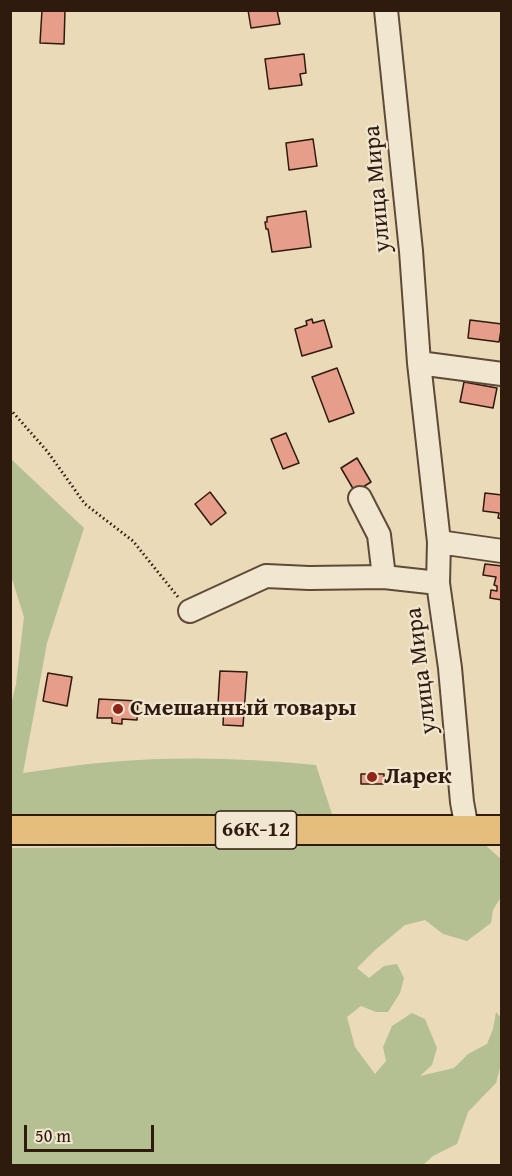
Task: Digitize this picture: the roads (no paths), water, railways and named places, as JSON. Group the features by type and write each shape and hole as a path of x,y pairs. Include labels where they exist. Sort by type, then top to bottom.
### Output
{"main road":[{"name":"66К-12","path":"10,830 501,830"}],"street":[{"name":"улица Мира","path":"387,10 411,250 419,363 439,542 438,583 450,668 462,802 467,829"},
{"path":"419,363 501,374"},
{"path":"360,498 379,535 384,577"},
{"path":"439,542 501,551"},
{"path":"189,611 266,576 384,577 438,583"}],"place":[{"name":"Смешанный товары","path":"118,709"},
{"name":"Ларек","path":"372,777"}]}
